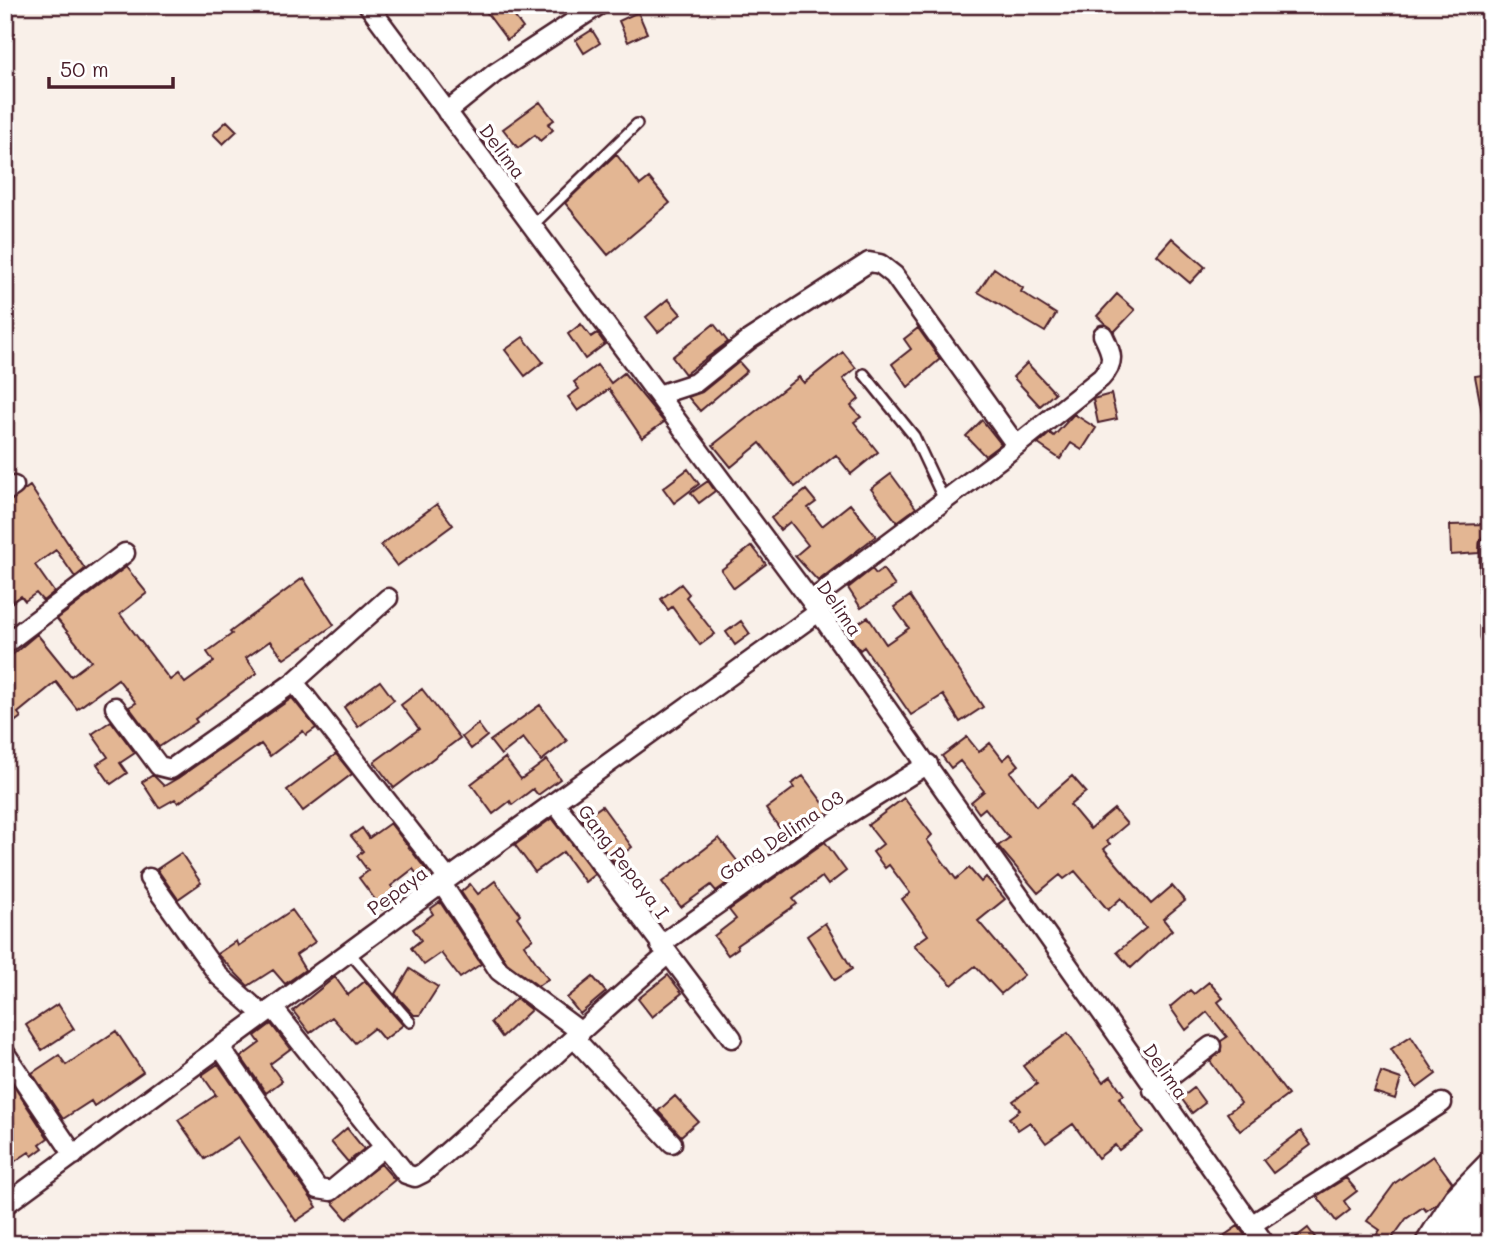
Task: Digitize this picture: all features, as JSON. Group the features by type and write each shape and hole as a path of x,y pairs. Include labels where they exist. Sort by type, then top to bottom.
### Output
{"main road":[{"path":"1430,1244 1458,1200 1490,1167"},
{"path":"1456,1244 1490,1199"}],"street":[{"name":"Delima","path":"368,5 928,764 1153,1090 1265,1244"},
{"path":"447,112 495,73 599,5"},
{"path":"658,395 695,383 750,339 869,262 880,264 894,275 1016,445"},
{"name":"Pepaya","path":"5,1205 555,803 814,607 1108,370 1112,352 1103,335"},
{"path":"1490,545 1490,636"},
{"path":"5,644 125,553"},
{"path":"115,707 159,766 167,770 293,682 388,598"},
{"path":"293,682 445,881 499,971 578,1035 672,1143"},
{"name":"Gang Delima 03","path":"384,1147 406,1174 415,1177 423,1173 578,1035 664,950 812,837 928,764"},
{"name":"Gang Pepaya I","path":"555,803 732,1038"},
{"path":"149,877 219,976 268,1011 384,1147 331,1191 318,1189 220,1047"},
{"path":"1153,1090 1211,1046"},
{"path":"5,1053 74,1154"},
{"path":"1251,1225 1442,1103"}],"lane":[{"path":"532,226 637,124"},
{"path":"864,374 914,436 944,500"},
{"path":"349,952 410,1023"}],"building":[{"path":"481,5 506,5 523,28 507,40"},
{"path":"638,12 647,33 628,42 619,21"},
{"path":"592,30 600,43 584,53 576,40"},
{"path":"540,102 554,120 548,124 553,130 540,141 535,135 518,148 503,129"},
{"path":"227,121 237,131 223,144 213,134"},
{"path":"616,154 640,185 649,178 670,203 608,255 565,203"},
{"path":"1172,238 1205,267 1190,283 1157,255"},
{"path":"994,268 1023,288 1021,292 1056,314 1045,332 978,292"},
{"path":"1117,294 1135,310 1114,332 1097,316"},
{"path":"668,299 681,314 658,332 646,317"},
{"path":"581,324 591,337 597,333 605,344 585,359 568,334"},
{"path":"714,324 728,342 685,374 672,357"},
{"path":"918,328 940,359 908,387 892,364 911,349 904,339"},
{"path":"523,337 543,362 525,376 505,350"},
{"path":"843,352 856,368 843,379 859,399 851,406 861,417 854,422 878,452 851,474 836,455 795,487 760,443 731,467 713,445 799,377 804,383"},
{"path":"739,362 747,371 700,411 688,397 702,392"},
{"path":"1027,363 1055,393 1040,406 1013,377"},
{"path":"597,365 611,383 624,373 664,422 642,438 609,389 578,411 568,397 579,389 574,382"},
{"path":"1490,374 1490,417 1483,418 1475,376"},
{"path":"1111,394 1117,419 1098,423 1093,399"},
{"path":"1074,414 1096,428 1082,450 1071,443 1060,459 1038,444 1050,433 1054,436"},
{"path":"982,420 1001,444 985,456 966,436"},
{"path":"688,469 699,484 674,503 663,488"},
{"path":"891,474 916,508 897,522 871,489"},
{"path":"708,481 715,491 699,503 691,493"},
{"path":"30,486 85,569 75,577 56,550 35,565 54,592 43,601 36,593 25,601 21,596 5,607 5,504"},
{"path":"806,490 816,502 808,508 822,526 850,504 876,536 818,581 795,556 808,545 790,522 780,530 771,518"},
{"path":"437,504 453,525 397,566 381,545"},
{"path":"1484,524 1479,553 1451,555 1450,525"},
{"path":"752,546 766,564 734,588 721,570"},
{"path":"126,567 147,593 120,614 170,680 178,674 185,683 214,662 207,652 303,578 334,625 284,659 270,641 246,658 257,673 195,719 197,722 159,747 129,707 136,703 118,679 77,709 56,682 18,713 21,717 5,729 5,661 37,634 71,676 91,661 57,619"},
{"path":"872,569 876,574 883,569 895,586 861,608 848,588"},
{"path":"681,584 689,594 686,597 715,634 700,645 672,607 668,610 661,599"},
{"path":"910,596 983,707 960,722 943,695 911,715 864,647 860,650 846,631 868,617 886,644 909,628 894,607"},
{"path":"741,621 750,634 735,645 726,632"},
{"path":"380,681 394,700 358,727 344,707"},
{"path":"422,689 460,738 394,788 374,762 419,729 401,705"},
{"path":"292,698 316,728 306,735 303,731 270,756 261,744 178,803 175,799 159,808 142,782 153,775 164,786"},
{"path":"540,705 567,741 541,761 523,738 501,755 490,741"},
{"path":"111,721 135,753 120,763 127,773 111,784 97,764 108,757 92,734"},
{"path":"478,724 487,736 471,749 462,737"},
{"path":"967,737 979,752 990,743 1003,760 1010,754 1019,765 1010,772 1037,806 1072,776 1086,792 1070,805 1090,829 1114,809 1127,824 1107,841 1110,844 1104,849 1151,904 1172,886 1185,901 1163,919 1172,930 1131,968 1117,952 1146,928 1121,898 1108,910 1075,871 1064,879 1060,875 1038,893 998,846 1009,838 985,808 979,813 971,802 984,791 960,761 951,768 942,756"},
{"path":"336,754 352,774 303,811 287,790"},
{"path":"505,758 521,779 547,760 560,779 538,795 533,789 512,805 510,801 493,814 471,784"},
{"path":"803,776 829,811 788,840 766,809 794,788 791,784"},
{"path":"904,798 932,835 927,840 956,879 969,868 981,882 986,877 1005,899 978,921 1024,975 1001,994 975,966 952,985 914,945 928,935 902,899 910,893 889,865 885,868 873,852 883,844 868,825"},
{"path":"602,806 632,847 613,861 582,820"},
{"path":"552,818 595,874 585,882 563,852 535,872 515,845"},
{"path":"390,823 427,871 419,877 413,869 391,886 399,896 382,909 359,878 368,871 357,856 363,851 351,836 362,828 369,838"},
{"path":"719,838 738,862 728,870 734,878 716,891 711,885 681,907 662,882"},
{"path":"825,842 846,871 828,885 822,877 793,899 797,904 737,945 738,948 728,955 714,936 736,919 729,910"},
{"path":"181,853 201,883 178,899 157,869"},
{"path":"495,881 520,914 517,917 533,939 524,945 548,979 538,986 507,963 461,892 470,884 478,894"},
{"path":"440,902 481,964 460,978 441,953 424,965 411,948 421,940 413,929 433,914 430,909"},
{"path":"292,910 315,942 296,955 305,970 285,984 273,970 248,986 217,954 236,941 238,946"},
{"path":"825,923 852,969 835,980 807,936"},
{"path":"410,969 438,987 420,1015 414,1015 395,994"},
{"path":"668,975 682,993 652,1017 638,999"},
{"path":"335,977 348,995 365,981 403,1025 384,1040 374,1028 355,1043 332,1017 310,1033 293,1011"},
{"path":"593,977 606,992 580,1014 567,998"},
{"path":"1209,982 1223,998 1218,1002 1288,1095 1240,1131 1227,1113 1241,1103 1210,1061 1221,1051 1221,1041 1227,1037 1207,1012 1186,1030 1170,1007 1190,990 1194,994"},
{"path":"516,998 531,1010 502,1037 491,1022"},
{"path":"58,1004 74,1029 42,1050 26,1025"},
{"path":"271,1024 290,1049 270,1064 282,1081 266,1093 241,1057 260,1043 255,1036"},
{"path":"116,1031 143,1072 94,1106 91,1101 63,1119 32,1073 59,1055 66,1065"},
{"path":"1068,1033 1103,1082 1111,1076 1124,1095 1119,1098 1143,1132 1119,1150 1115,1145 1098,1158 1073,1124 1046,1143 1030,1122 1018,1130 1009,1118 1020,1110 1013,1101 1037,1084 1023,1066"},
{"path":"1411,1036 1436,1074 1417,1088 1391,1049"},
{"path":"218,1064 317,1207 296,1221 238,1137 205,1159 178,1120 216,1095 202,1075"},
{"path":"1381,1072 1401,1079 1395,1099 1374,1092"},
{"path":"13,1085 48,1138 40,1144 43,1148 32,1156 29,1152 5,1168 5,1091"},
{"path":"1194,1088 1205,1103 1192,1113 1181,1098"},
{"path":"675,1096 698,1121 681,1136 658,1111"},
{"path":"347,1128 364,1149 348,1162 331,1142"},
{"path":"1301,1131 1311,1145 1273,1173 1263,1160"},
{"path":"1433,1156 1452,1182 1436,1204 1426,1211 1423,1207 1406,1219 1388,1244 1370,1244 1380,1230 1367,1221 1395,1183"},
{"path":"381,1164 395,1180 347,1219 332,1202"},
{"path":"1346,1178 1357,1191 1344,1201 1350,1210 1336,1221 1317,1196"},
{"path":"1238,1226 1251,1244 1212,1244"},
{"path":"1308,1228 1320,1244 1287,1244"}]}
